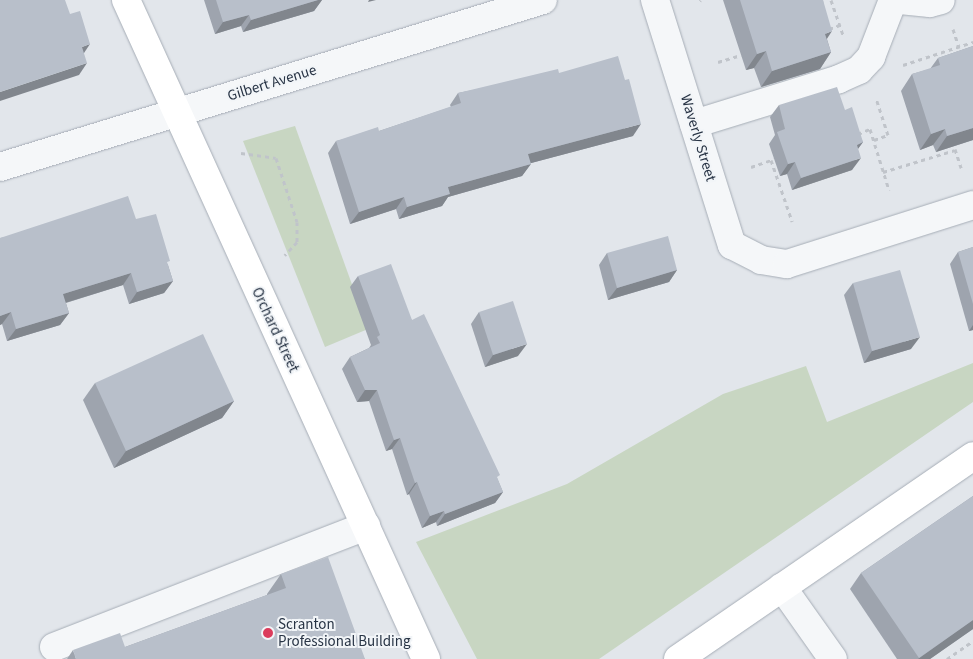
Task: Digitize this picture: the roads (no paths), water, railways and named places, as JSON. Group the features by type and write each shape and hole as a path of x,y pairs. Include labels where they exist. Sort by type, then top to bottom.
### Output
{"main road":[{"name":"Orchard Street","path":"126,0 426,659"},
{"path":"678,659 973,456"}],"street":[{"name":"Gilbert Avenue","path":"0,166 543,0"},
{"name":"Waverly Street","path":"655,0 732,245 761,260 787,264 973,205"},
{"path":"694,124 839,79 859,70 871,57 893,0"},
{"path":"900,0 930,3 941,0"},
{"path":"54,647 366,526"},
{"path":"782,587 833,659"}],"place":[{"name":"Scranton Professional Building","path":"268,633"}]}
